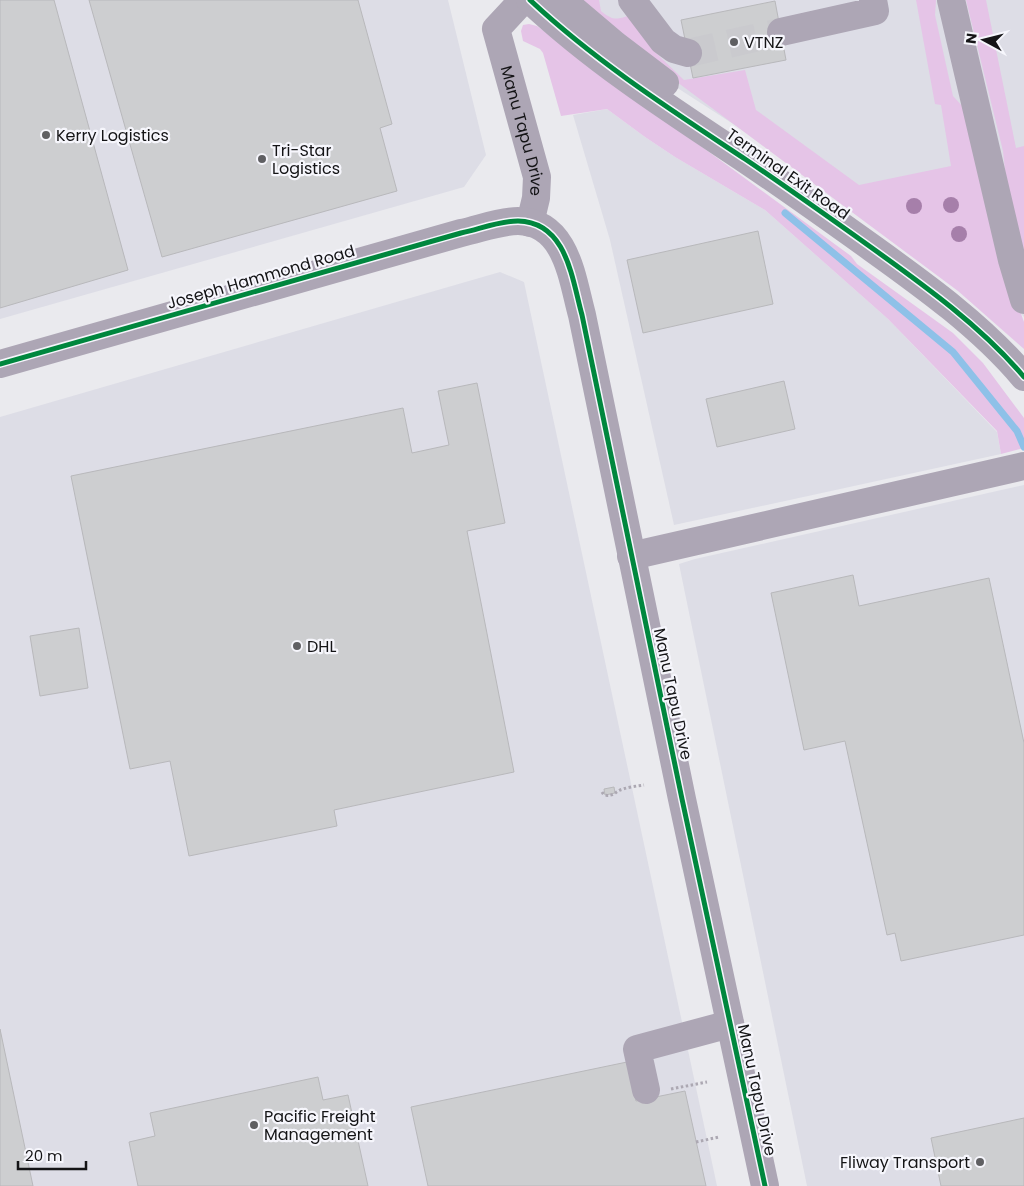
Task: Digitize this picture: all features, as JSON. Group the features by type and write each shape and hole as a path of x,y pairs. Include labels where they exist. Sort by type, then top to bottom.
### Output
{"street":[{"name":"Manu Tapu Drive","path":"523,0 496,29 537,177 536,198 530,223 546,230 562,247 582,315 631,556 765,1186"},
{"name":"Terminal Exit Road","path":"530,0 556,25 667,107 784,185 920,282 998,348 1024,377"},
{"name":"Terminal Exit Road","path":"562,0 615,45 674,90 784,185"},
{"path":"632,0 663,41 674,50 688,53"},
{"path":"781,32 875,11 873,0"},
{"path":"951,0 1012,260 1024,300"},
{"name":"Joseph Hammond Road","path":"0,364 461,233 506,222 530,223"},
{"path":"631,556 1024,466"},
{"path":"646,1090 637,1048 730,1024"}],"path":[{"path":"602,792 604,795 611,796 620,789 644,785"},
{"path":"672,1090 707,1082"},
{"path":"696,1142 719,1137"}],"shaded area":[{"path":"0,0 448,0 486,155 464,187 0,319"},
{"path":"551,0 1024,0 1024,317 1011,304 591,32"},
{"path":"577,0 599,0 601,11 614,18 635,14 655,52 684,80 745,70 756,110 859,185 951,166 941,105 935,104 916,0 936,0 935,15 953,96 965,109 999,253 1024,322 1024,349 958,291 681,85 576,2"},
{"path":"966,0 986,0 1016,148 1024,146 1024,259 1009,208 1003,151"},
{"path":"523,25 537,26 953,333 983,363 1024,418 1024,448 1001,454 997,431 888,319 765,210 675,157 607,109 561,116 543,53 540,49 523,41 521,31"},
{"path":"607,109 675,157 765,210 888,319 997,432 1001,454 674,525 610,240 573,115"},
{"path":"500,272 524,282 717,1186 0,1186 0,417"},
{"path":"1024,485 1024,1186 807,1186 679,564"}],"building":[{"name":"Kerry Logistics","path":"0,0 54,0 128,270 0,308"},
{"name":"Tri-Star Logistics","path":"89,0 358,0 392,124 380,128 397,191 162,257"},
{"name":"VTNZ","path":"775,1 786,60 693,78 681,20"},
{"path":"758,231 773,304 643,333 627,260"},
{"path":"784,381 795,429 717,447 706,399"},
{"name":"DHL","path":"477,383 505,523 467,531 514,772 334,810 337,826 189,856 170,761 130,769 71,476 403,408 412,453 449,445 438,391"},
{"path":"853,575 859,606 989,578 1024,743 1024,935 901,961 895,933 887,935 845,741 804,750 771,593"},
{"path":"79,628 88,688 40,696 30,636"},
{"path":"614,787 615,793 605,795 604,789"},
{"path":"0,1029 33,1186 0,1186"},
{"path":"627,1062 636,1101 685,1091 706,1186 428,1186 411,1107"},
{"name":"Pacific Freight Management","path":"318,1077 323,1100 348,1095 368,1186 138,1186 129,1142 155,1136 150,1113"},
{"name":"Fliway Transport","path":"1024,1118 1024,1186 941,1186 931,1138"}],"waterway":[{"path":"785,213 953,352 1017,431 1024,447"}],"tunnel":[{"path":"688,53 781,32"}],"cycle path":[{"path":"530,0 581,44 634,84 793,192 932,292 990,341 1024,377"},
{"path":"0,364 497,224 518,221 534,224 547,231 565,255 582,315 682,799 765,1186"}],"place":[{"name":"VTNZ","path":"734,42"},
{"name":"Kerry Logistics","path":"46,135"},
{"name":"Tri-Star Logistics","path":"262,159"},
{"name":"DHL","path":"297,646"},
{"name":"Pacific Freight Management","path":"254,1125"},
{"name":"Fliway Transport","path":"980,1162"}]}
